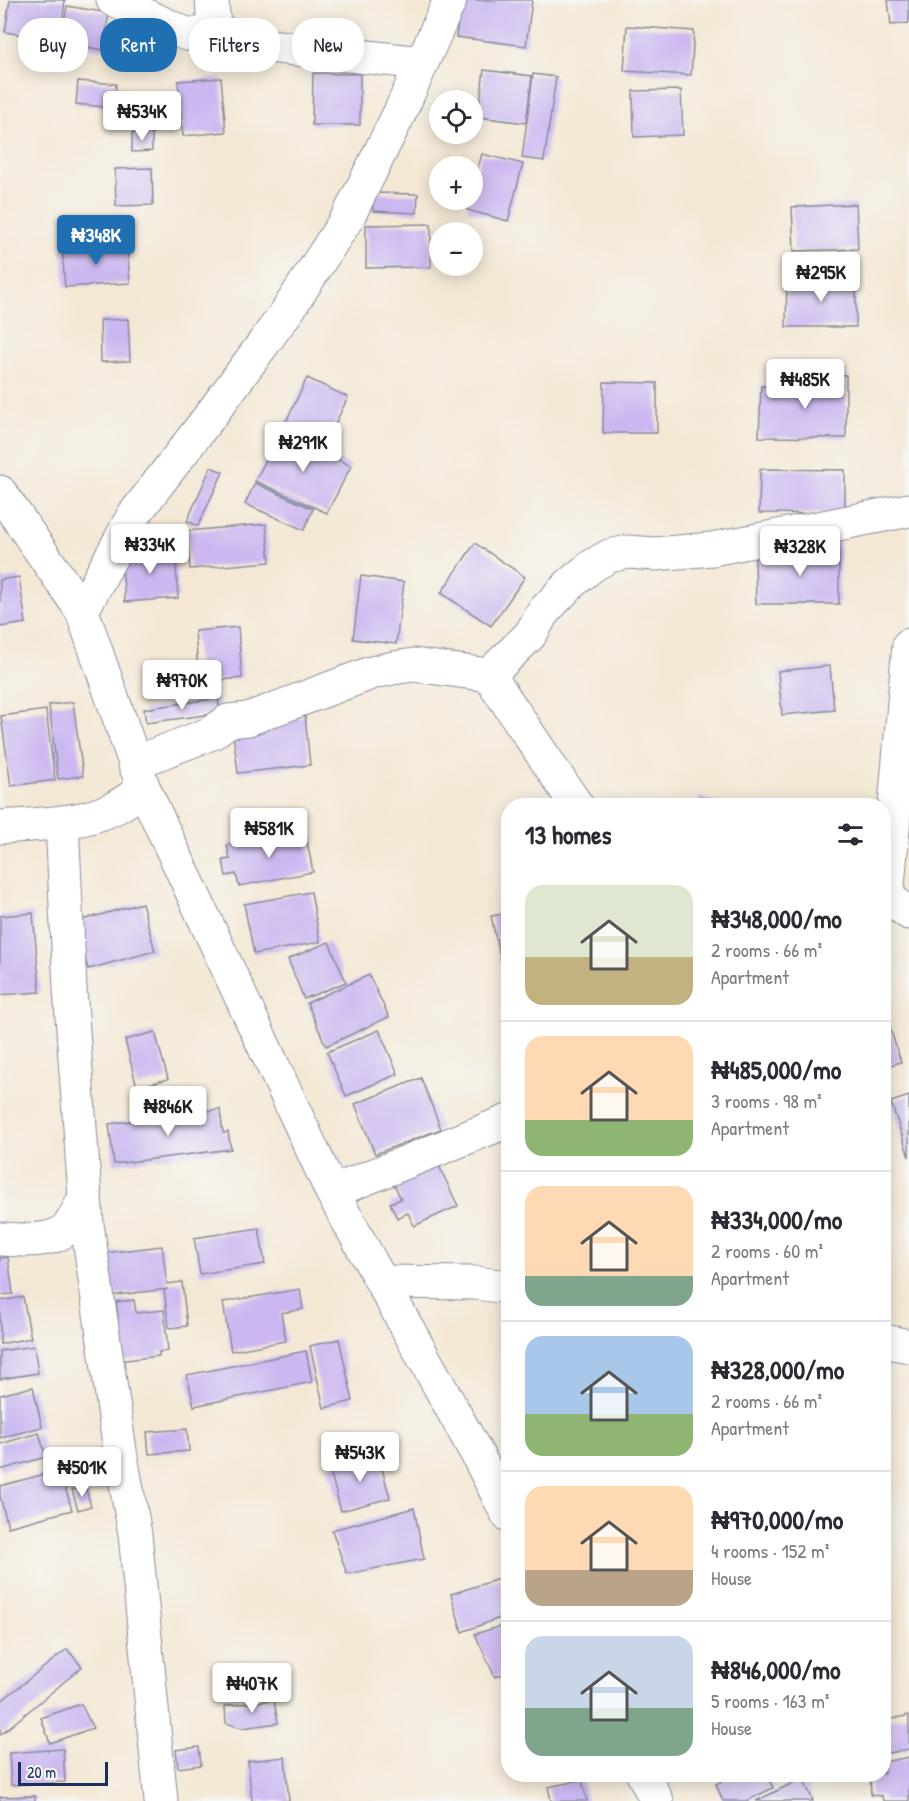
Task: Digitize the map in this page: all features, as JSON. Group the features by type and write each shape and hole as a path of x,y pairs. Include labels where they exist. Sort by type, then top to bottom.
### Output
{"street":[{"path":"113,0 186,34 201,34 213,14 229,34 237,40 250,44 422,63"},
{"path":"82,611 133,516 288,310 348,217 401,110 450,0"},
{"path":"0,492 82,611 140,777 332,1192 501,1501"},
{"path":"489,675 530,635 544,611 571,583 609,556 628,552 655,554 712,549 909,510"},
{"path":"893,903 909,645"},
{"path":"0,827 62,822 109,810 123,803 140,777 147,758 212,733 228,722 248,719 371,673 414,665 489,675 572,798"},
{"path":"62,822 70,988 87,1224 120,1451 135,1534 161,1801"},
{"path":"332,1192 501,1124"},
{"path":"0,1239 32,1240 56,1236 66,1229 85,1197"},
{"path":"382,1282 501,1286"},
{"path":"891,1342 909,1346"},
{"path":"647,1782 657,1801"}],"building":[{"path":"10,0 65,0 63,18 18,18 18,34 5,32"},
{"path":"461,0 532,0 526,46 456,37"},
{"path":"888,0 909,0 909,23 891,25"},
{"path":"67,6 109,13 108,18 100,18 100,49 88,47 88,18 65,18"},
{"path":"627,26 694,31 691,75 624,71"},
{"path":"484,70 532,76 526,123 483,118 481,90"},
{"path":"313,73 360,74 360,125 312,125"},
{"path":"533,74 556,77 544,161 522,158"},
{"path":"221,78 226,132 183,136 178,81"},
{"path":"78,81 116,84 114,108 76,104"},
{"path":"681,90 683,135 634,137 633,91"},
{"path":"132,133 152,133 152,151 132,152"},
{"path":"482,154 523,164 508,221 467,210 483,210"},
{"path":"152,168 153,205 116,206 115,169"},
{"path":"373,193 418,194 417,213 373,211"},
{"path":"856,204 858,249 794,251 792,207"},
{"path":"429,224 429,267 366,268 366,225"},
{"path":"127,245 130,283 65,287 62,249"},
{"path":"787,279 856,279 856,327 786,327"},
{"path":"128,319 130,361 101,362 100,320"},
{"path":"823,374 846,375 846,438 759,437 761,386 823,388"},
{"path":"307,378 348,397 324,447 283,428"},
{"path":"604,382 657,383 657,433 603,433"},
{"path":"281,431 351,466 327,513 255,481"},
{"path":"211,467 223,472 198,526 187,521"},
{"path":"760,469 845,470 845,514 759,513"},
{"path":"255,483 313,509 304,530 245,504"},
{"path":"266,524 270,562 190,569 187,531"},
{"path":"808,542 839,542 839,604 756,604 755,555 808,555"},
{"path":"475,543 525,577 491,626 441,593"},
{"path":"175,549 178,598 125,602 121,553"},
{"path":"361,576 404,582 396,644 353,639"},
{"path":"19,577 26,623 0,627 0,580"},
{"path":"238,627 242,678 199,682 195,631"},
{"path":"830,666 834,710 782,715 778,671"},
{"path":"218,698 220,713 146,723 144,709"},
{"path":"73,702 83,776 58,779 49,705"},
{"path":"46,710 55,780 11,786 1,716"},
{"path":"305,716 310,765 238,773 232,725"},
{"path":"305,831 313,872 239,886 236,874 226,876 223,860 230,859 227,845"},
{"path":"311,892 320,942 254,954 244,904"},
{"path":"142,903 155,951 88,969 75,922"},
{"path":"33,913 40,992 0,995 0,916"},
{"path":"501,914 501,961 491,916"},
{"path":"329,942 346,982 304,999 288,959"},
{"path":"369,975 389,1017 326,1046 307,1003"},
{"path":"379,1030 398,1074 346,1096 327,1052"},
{"path":"891,1031 901,1062 891,1065"},
{"path":"155,1032 168,1079 137,1087 125,1040"},
{"path":"421,1078 441,1129 375,1154 355,1104"},
{"path":"909,1096 909,1157 891,1102"},
{"path":"220,1109 223,1133 228,1132 231,1149 114,1164 109,1124"},
{"path":"438,1164 458,1206 414,1226 408,1213 397,1218 390,1203 401,1199 394,1184"},
{"path":"259,1228 265,1264 200,1274 194,1238"},
{"path":"162,1246 167,1284 182,1282 187,1326 169,1328 164,1290 168,1289 109,1296 104,1253"},
{"path":"8,1257 13,1294 0,1295 0,1258"},
{"path":"300,1289 303,1309 281,1313 286,1341 231,1351 223,1302"},
{"path":"23,1297 31,1338 0,1344 0,1301"},
{"path":"134,1300 136,1313 164,1310 168,1351 159,1352 159,1356 118,1361 110,1318 118,1317 116,1302"},
{"path":"339,1339 353,1401 324,1408 310,1346"},
{"path":"34,1346 38,1373 0,1379 0,1351"},
{"path":"306,1351 312,1382 194,1406 187,1375"},
{"path":"33,1387 42,1427 0,1438 0,1395"},
{"path":"187,1429 189,1451 149,1454 147,1432"},
{"path":"39,1433 46,1457 0,1470 0,1444"},
{"path":"378,1454 390,1498 341,1511 329,1467"},
{"path":"60,1470 72,1510 8,1527 0,1496 0,1486"},
{"path":"85,1486 91,1506 78,1510 72,1490"},
{"path":"414,1508 424,1559 347,1574 332,1530"},
{"path":"499,1579 501,1618 462,1632 451,1594"},
{"path":"501,1626 501,1675 495,1677 475,1634"},
{"path":"67,1649 82,1667 0,1735 0,1702"},
{"path":"274,1700 278,1723 242,1728 226,1723 225,1706"},
{"path":"81,1704 93,1728 50,1743 41,1718"},
{"path":"909,1715 909,1749 891,1753 891,1719"},
{"path":"199,1747 201,1765 178,1768 176,1750"},
{"path":"63,1749 65,1782 11,1785 9,1753"},
{"path":"285,1757 289,1801 252,1801 248,1761"},
{"path":"909,1757 909,1801 883,1801 882,1796 871,1795 870,1782 891,1782 891,1761"},
{"path":"582,1782 587,1801 551,1801 548,1787"},
{"path":"720,1782 770,1782 773,1788 746,1801 723,1801 716,1784"},
{"path":"795,1782 805,1782 813,1801 756,1801"},
{"path":"35,1796 35,1801 0,1801 0,1797"}]}
